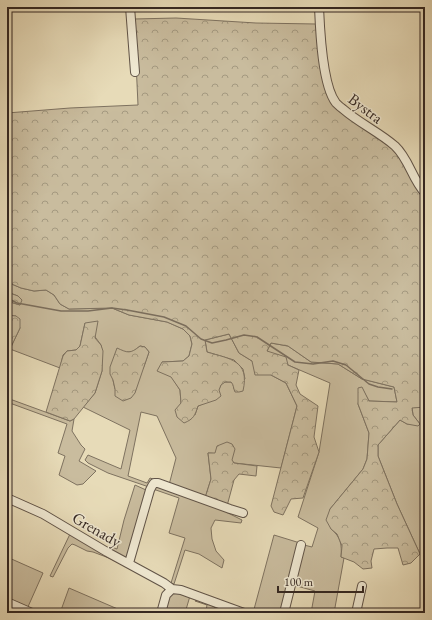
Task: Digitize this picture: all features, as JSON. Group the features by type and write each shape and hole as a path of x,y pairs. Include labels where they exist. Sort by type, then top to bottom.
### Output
{"street":[{"path":"130,7 135,72"},
{"name":"Bystra","path":"319,7 322,48 328,85 336,102 350,115 395,146 402,154 417,182 425,192"},
{"path":"129,563 150,490 154,484 158,483 243,513"},
{"name":"Grenady","path":"7,498 44,514 172,589 181,590 244,613"},
{"path":"284,613 301,545"},
{"path":"356,613 362,586"},
{"path":"161,613 166,596 172,589"},
{"path":"7,602 32,613"}],"green space":[{"path":"176,18 256,23 316,24 333,104 343,114 393,149 404,165 417,189 425,197 425,407 412,408 413,415 420,424 418,426 407,424 400,420 378,445 378,456 397,504 420,554 411,563 403,565 398,548 374,549 371,561 372,568 363,569 354,562 341,557 342,546 337,534 331,529 326,520 330,509 363,469 367,459 369,433 358,404 358,388 362,387 369,401 397,402 394,387 362,379 338,364 311,362 288,346 271,343 267,351 286,357 288,365 299,370 296,385 300,394 318,406 314,437 319,452 303,498 291,499 283,515 274,512 271,506 297,406 286,383 271,375 255,375 252,361 239,353 229,334 205,340 207,352 230,359 241,367 244,373 243,391 235,392 231,382 225,382 221,385 219,390 221,396 216,400 198,406 194,416 184,423 177,417 175,410 181,403 180,390 171,377 157,371 162,362 183,361 189,356 192,344 190,336 183,329 167,322 129,315 112,308 69,309 60,304 54,295 46,290 34,291 21,288 7,282 7,113 138,105 134,19"},
{"path":"7,282 21,288 34,291 46,290 54,295 60,304 69,309 112,308 129,315 167,322 183,329 190,336 192,344 189,356 183,361 162,362 180,390 181,403 195,415 198,406 212,398 218,392 221,384 231,382 234,389 245,379 243,369 234,360 207,352 205,340 229,334 239,353 271,375 286,383 297,406 281,468 234,463 229,458 218,454 208,453 211,479 205,498 169,485 176,458 157,416 141,412 128,476 147,483 150,478 153,479 149,487 108,473 88,463 85,460 88,455 121,469 130,430 83,407 95,393 102,371 101,345 85,323 80,346 76,350 67,351 63,355 60,368 10,349 20,328 16,316 7,315 7,301 20,305 18,296 7,292","holes":["140,346 145,347 149,352 143,369 115,389 113,380 126,352 133,352"]},
{"path":"7,292 18,296 22,300 20,305 7,301"},
{"path":"7,315 16,316 20,319 20,328 10,349 7,349"},
{"path":"98,321 95,338 101,345 103,351 102,371 95,393 74,419 70,421 46,412 63,356 67,351 76,350 80,346 85,323"},
{"path":"271,343 288,346 311,362 338,364 362,379 394,387 397,402 369,401 362,388 358,404 369,433 367,459 363,469 330,509 331,529 339,538 341,545 341,557 344,558 334,613 311,613 315,591 293,585 304,545 312,547 318,528 298,517 319,452 330,383 288,365 267,351"},
{"path":"140,346 145,347 149,352 135,393 131,398 123,401 115,396 110,367 117,348 129,352"},
{"path":"7,398 70,421 74,419 72,431 85,449 79,461 96,471 83,484 77,485 59,475 65,456 58,453 67,424 7,402"},
{"path":"412,407 425,407 425,550 420,554 397,504 378,456 378,445 400,420 407,424 420,424 413,415"},
{"path":"227,442 232,444 235,449 232,460 234,463 257,466 256,476 239,474 234,480 227,506 205,498 211,479 208,453 215,453 217,446"},
{"path":"135,485 146,490 147,492 127,559 111,552 112,547 117,549"},
{"path":"156,485 227,509 226,512 242,520 241,523 215,520 211,528 212,539 216,551 224,560 222,568 199,554 185,550 174,584 171,583 185,538 169,533 179,498 153,489 132,561 141,567 132,563 131,560 151,491"},
{"path":"28,509 163,584 165,588 163,585 109,558 87,551 72,544 68,548 53,577 50,576 70,534"},
{"path":"274,535 300,543 283,613 253,613"},
{"path":"7,557 43,573 27,609 7,600"},
{"path":"69,588 127,613 60,613"},
{"path":"174,591 190,596 185,613 163,613 167,601"},
{"path":"198,599 215,606 213,613 206,611 207,605 195,601"}],"waterway":[{"path":"7,298 17,303 61,311 88,311 112,308 164,317 186,326 201,339 212,343 244,335 257,337 295,362 313,364 333,361 346,365 369,384 392,389"}]}
